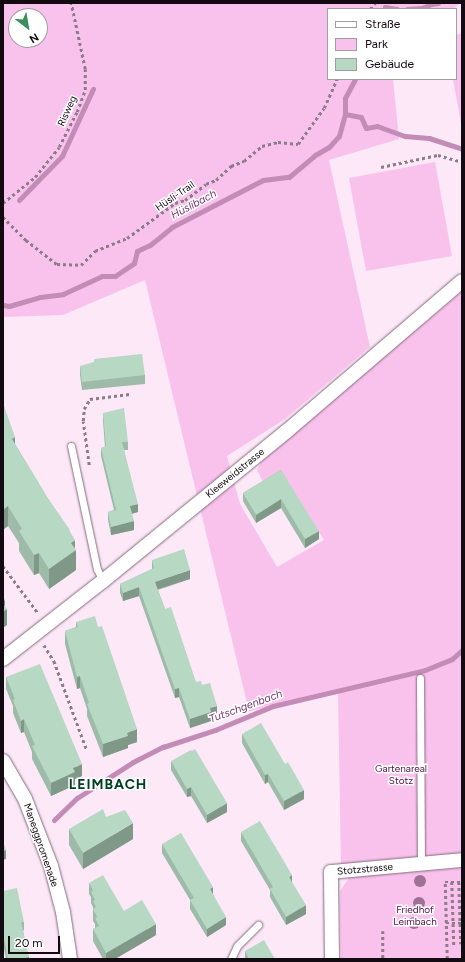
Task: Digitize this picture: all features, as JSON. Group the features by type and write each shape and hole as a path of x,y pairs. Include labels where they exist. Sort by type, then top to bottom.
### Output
{"street":[{"name":"Kleeweidstrasse","path":"3,659 103,581 287,431 462,281"},
{"name":"Maneggpromenade","path":"3,761 25,799 51,866 63,912 70,959"},
{"name":"Stotzstrasse","path":"332,959 330,872 462,860"}],"lane":[{"path":"71,446 97,569 103,581"},
{"path":"420,678 421,864"},
{"path":"231,959 237,946 258,925"}],"path":[{"name":"Risweg","path":"3,203 35,177 59,147 77,112 85,90 86,69 72,3"},
{"name":"Hüsli-Trail","path":"3,217 26,240 56,264 81,265 95,250 127,238 174,204 185,200 206,184 216,180 231,166 244,161 262,146 278,142 298,144 324,108 337,80"},
{"path":"381,167 438,155 462,162"},
{"path":"90,469 83,421 84,409 90,398 130,394"},
{"path":"3,566 41,629 87,750"},
{"path":"447,959 445,882 460,882 461,944"},
{"path":"452,882 454,945"},
{"path":"446,923 461,923"},
{"path":"383,931 384,959"}],"green space":[{"name":"Gartenareal Stotz","path":"3,3 460,3 455,8 327,8 327,80 393,80 399,139 329,160 370,347 285,419 227,456 240,504 277,567 324,540 282,473 264,484 257,470 262,460 462,291 462,650 453,658 462,651 462,854 341,865 338,694 249,711 145,280 63,315 3,317"},
{"path":"462,33 462,129 453,80 457,80 457,35"},
{"path":"435,162 452,256 366,271 349,178"},
{"name":"Friedhof Leimbach","path":"462,865 462,959 341,959 340,891 351,875"}],"building":[{"path":"142,354 145,375 82,382 80,366 94,362 94,359"},
{"path":"3,403 15,437 12,439 75,540 71,543 76,550 49,569 39,553 34,555 19,531 22,529 8,506 4,509 3,507"},
{"path":"124,408 128,442 122,442 138,504 130,506 134,521 111,527 108,512 116,510 101,448 106,446 103,413"},
{"path":"281,470 319,531 305,539 281,499 256,515 243,493"},
{"path":"184,549 190,570 155,582 165,609 171,607 196,682 201,681 202,685 210,683 217,706 210,708 211,712 190,719 179,688 175,689 139,587 123,593 120,584 154,568 152,560"},
{"path":"3,604 7,609 3,612"},
{"path":"95,616 98,627 102,626 137,729 127,733 128,736 103,744 87,704 89,703 80,676 77,677 65,631 78,627 76,622"},
{"path":"40,664 82,764 73,768 75,772 51,783 32,746 35,745 24,719 21,721 13,700 15,699 6,677"},
{"path":"261,723 285,764 288,762 304,790 284,801 268,774 265,775 242,734"},
{"path":"195,749 227,803 207,815 191,787 187,789 171,761"},
{"path":"103,809 106,817 125,810 133,823 83,853 69,829"},
{"path":"260,821 292,875 289,877 306,905 286,917 270,889 273,887 241,832"},
{"path":"181,833 213,887 210,889 226,917 207,929 190,900 194,898 162,844"},
{"path":"3,841 6,850 3,851"},
{"path":"103,875 124,911 142,900 156,924 106,953 93,929 99,926 93,909 96,907 93,901 95,900 91,892 93,890 89,883"},
{"path":"17,888 24,922 21,922 29,957 8,959 3,934 3,891"},
{"path":"264,940 275,959 249,959 245,951"}],"waterway":[{"name":"Hüslibach","path":"422,8 438,3"},
{"name":"Hüslibach","path":"385,8 391,8"},
{"name":"Hüslibach","path":"3,305 9,306 40,297 63,294 102,276 115,276 134,263 137,251 150,245 172,227 263,180 289,177 315,155 329,147 339,136 345,114 345,98 354,80"},
{"path":"19,200 62,156 93,89"},
{"path":"345,114 361,117 366,128 377,126 405,136 429,138 462,149"},
{"name":"Tutschgenbach","path":"54,820 77,798 133,762 163,747 215,730 273,706 425,670 452,659 462,650"}],"district":[{"name":"LEIMBACH","path":"108,785"}]}
